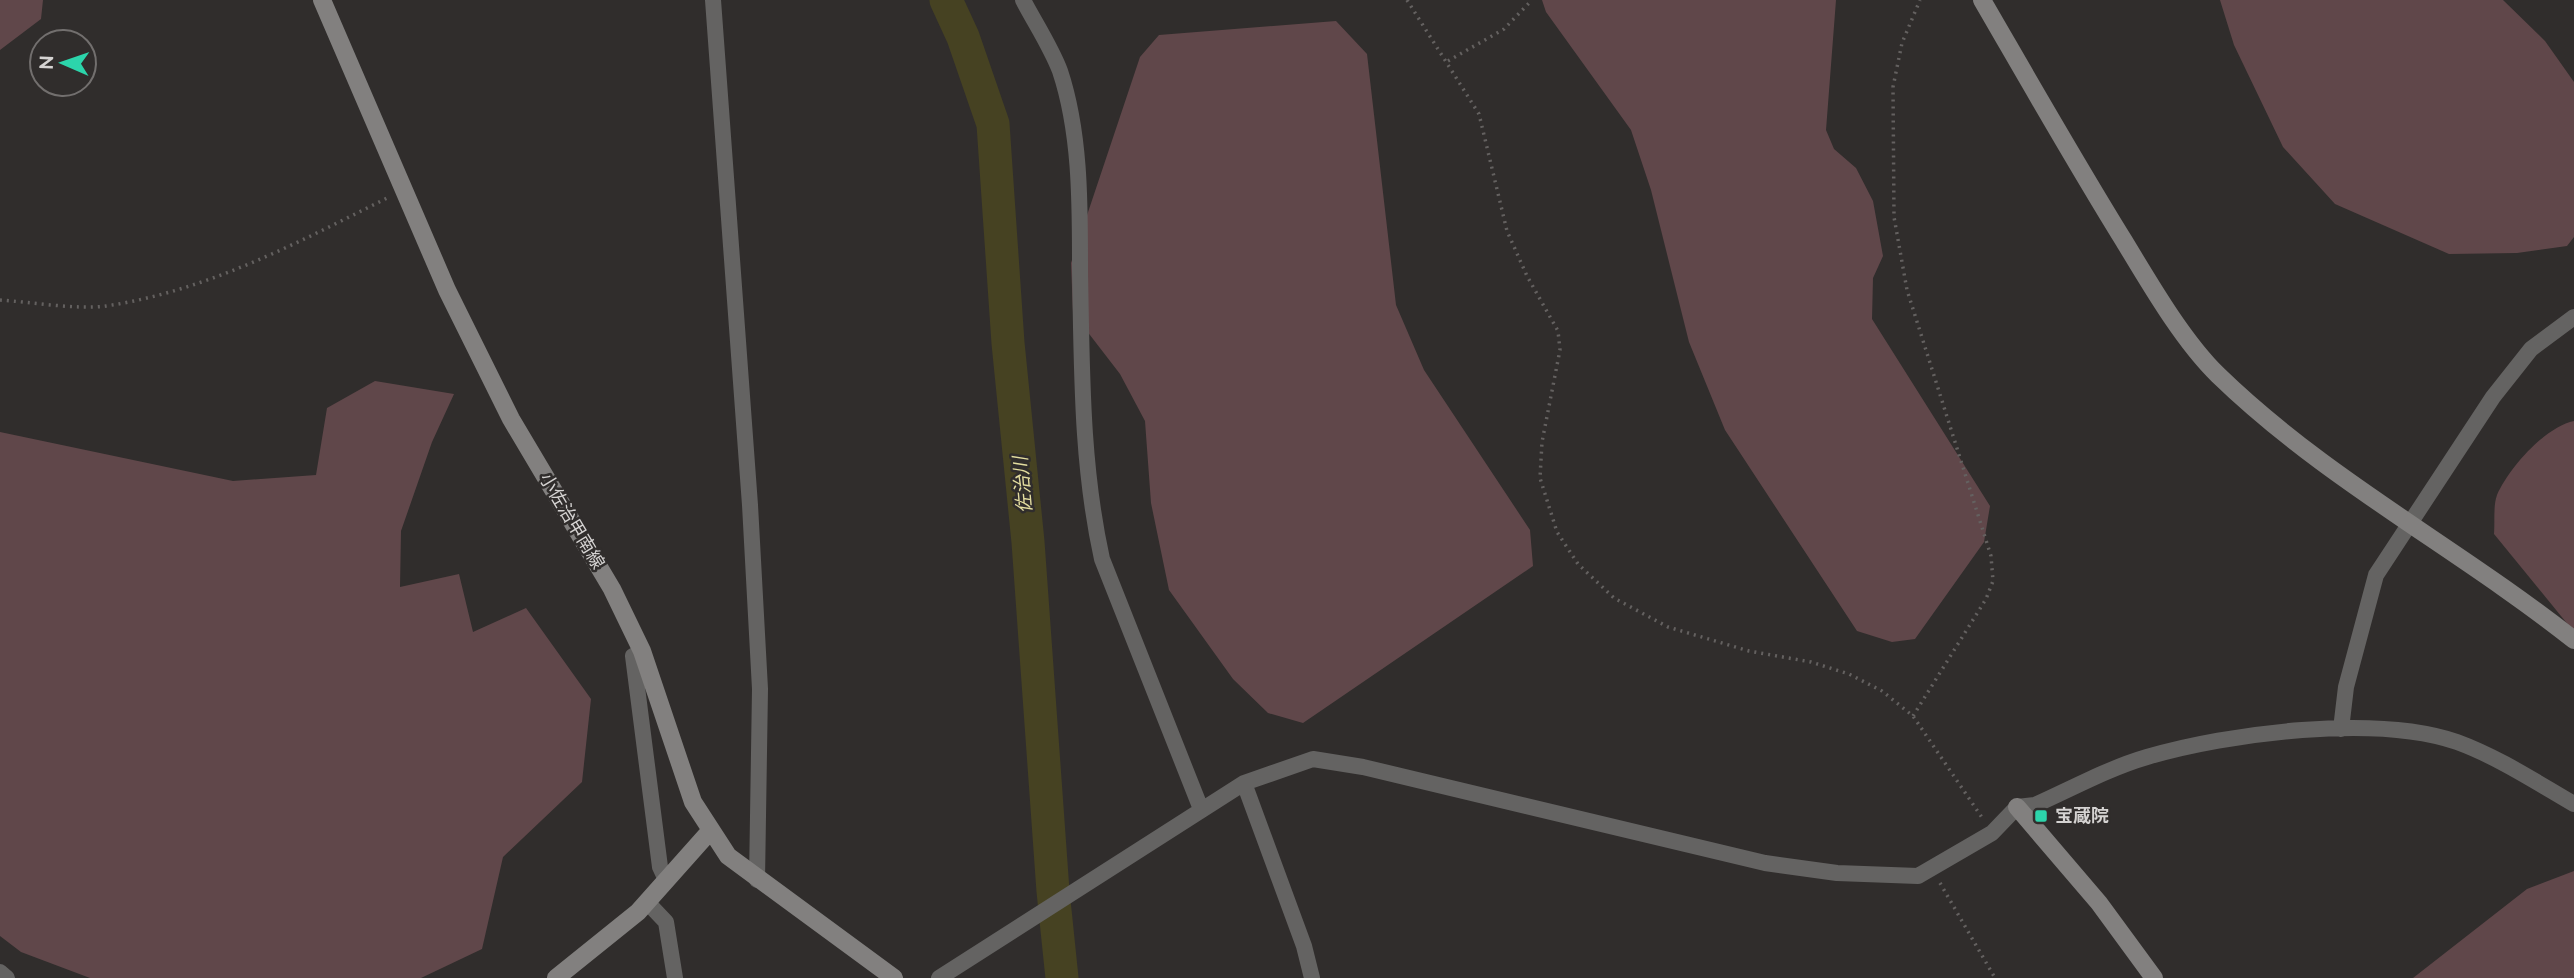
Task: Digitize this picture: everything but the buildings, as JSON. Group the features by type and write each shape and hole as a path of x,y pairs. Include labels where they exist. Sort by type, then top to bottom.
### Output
{"street":[{"name":"小佐治甲南線","path":"322,0 447,290 511,419 612,589 642,651 693,802 728,856 757,880 894,978"},
{"path":"713,0 750,505 760,689 757,880"},
{"path":"1023,0 1060,71 1072,129 1080,205 1086,469 1102,559 1201,809"},
{"path":"1982,0 2160,299 2216,373 2291,438 2409,524 2516,594 2574,640"},
{"path":"2341,729 2346,687 2376,575 2493,397 2531,349 2574,317"},
{"path":"642,651 633,656 660,867 666,880"},
{"path":"939,978 1244,783 1313,759 1363,767 1765,863 1837,873 1918,876 1992,832 2017,807 2035,805 2145,757 2228,739 2341,729 2409,733 2454,741 2491,757 2574,804"},
{"path":"1244,783 1304,946 1312,978"},
{"path":"2017,807 2099,903 2154,978"},
{"path":"556,978 647,902 711,830"},
{"path":"647,902 666,922 675,978"},
{"path":"0,972 7,978"}],"path":[{"path":"1407,0 1479,114 1507,231 1527,276 1558,331 1560,350 1542,442 1540,478 1557,533 1578,564 1614,598 1668,627 1749,651 1811,662 1849,674 1882,691 1913,716 1992,832"},
{"path":"1448,61 1504,29 1532,0"},
{"path":"1913,716 1986,599 1993,581 1983,529 1907,290 1894,217 1893,88 1902,43 1920,0"},
{"path":"0,300 104,306 184,288 282,251 404,190"},
{"path":"1931,868 1995,978"}],"shaded area":[{"path":"0,0 43,0 41,19 0,50"},
{"path":"1542,0 1836,0 1826,130 1834,149 1856,168 1873,201 1883,256 1873,278 1872,319 1990,506 1984,542 1915,639 1892,642 1857,631 1725,430 1689,342 1651,190 1631,130 1546,12"},
{"path":"2220,0 2503,0 2545,41 2574,82 2574,237 2567,246 2517,253 2449,254 2335,204 2283,147 2234,45"},
{"path":"1336,21 1367,54 1396,305 1424,370 1530,530 1533,566 1303,723 1268,713 1233,679 1169,590 1151,503 1145,421 1120,374 1073,313 1071,263 1140,57 1159,35"},
{"path":"375,381 454,394 432,442 401,531 400,587 459,574 473,632 526,608 591,699 582,782 503,857 482,949 421,978 90,978 21,952 0,936 0,432 233,481 316,475 327,408"},
{"path":"2574,421 2574,632 2494,534 2497,495 2510,473 2529,450 2551,431"},
{"path":"2574,871 2574,978 2413,978 2527,889"}],"waterway":[{"name":"佐治川","path":"946,0 963,37 993,124 1008,343 1028,542 1053,891 1062,978"}],"place":[{"name":"宝蔵院","path":"2041,816"}]}
